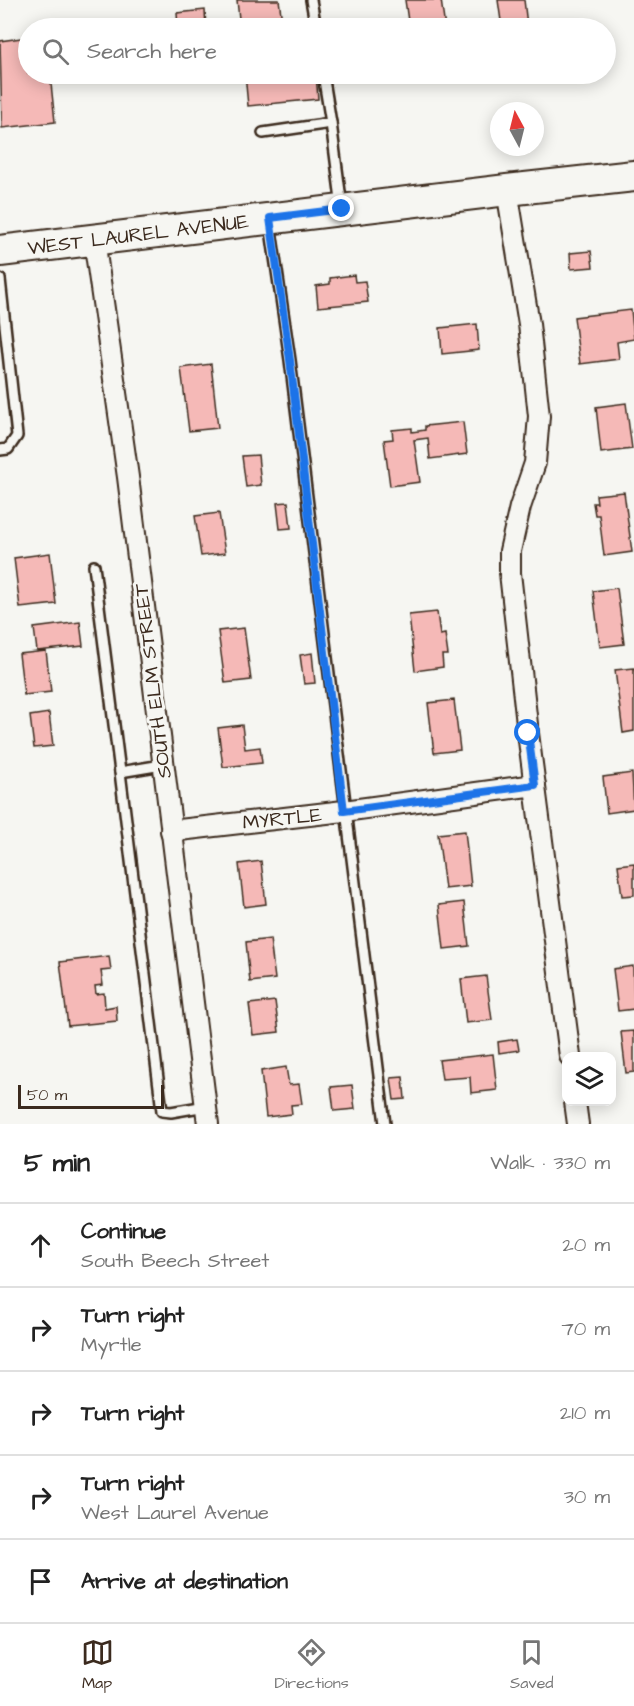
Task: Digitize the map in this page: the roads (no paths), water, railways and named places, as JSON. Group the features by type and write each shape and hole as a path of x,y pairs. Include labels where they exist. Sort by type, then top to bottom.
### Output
{"main road":[{"name":"WEST LAUREL AVENUE","path":"0,251 634,176"}],"street":[{"path":"507,190 529,324 539,416 535,463 520,507 510,551 510,562 535,785 569,1052"},
{"name":"SOUTH ELM STREET","path":"94,239 128,477 207,1115"},
{"name":"MYRTLE","path":"171,831 344,811 535,785"},
{"path":"576,1106 578,1124"}],"lane":[{"path":"311,0 314,18"},
{"path":"325,84 342,209"},
{"path":"263,133 331,123"},
{"path":"270,218 290,360 344,811 385,1124"},
{"path":"0,279 17,436 8,449 0,450"},
{"path":"94,566 162,1111 207,1115"},
{"path":"120,772 162,765"}]}
